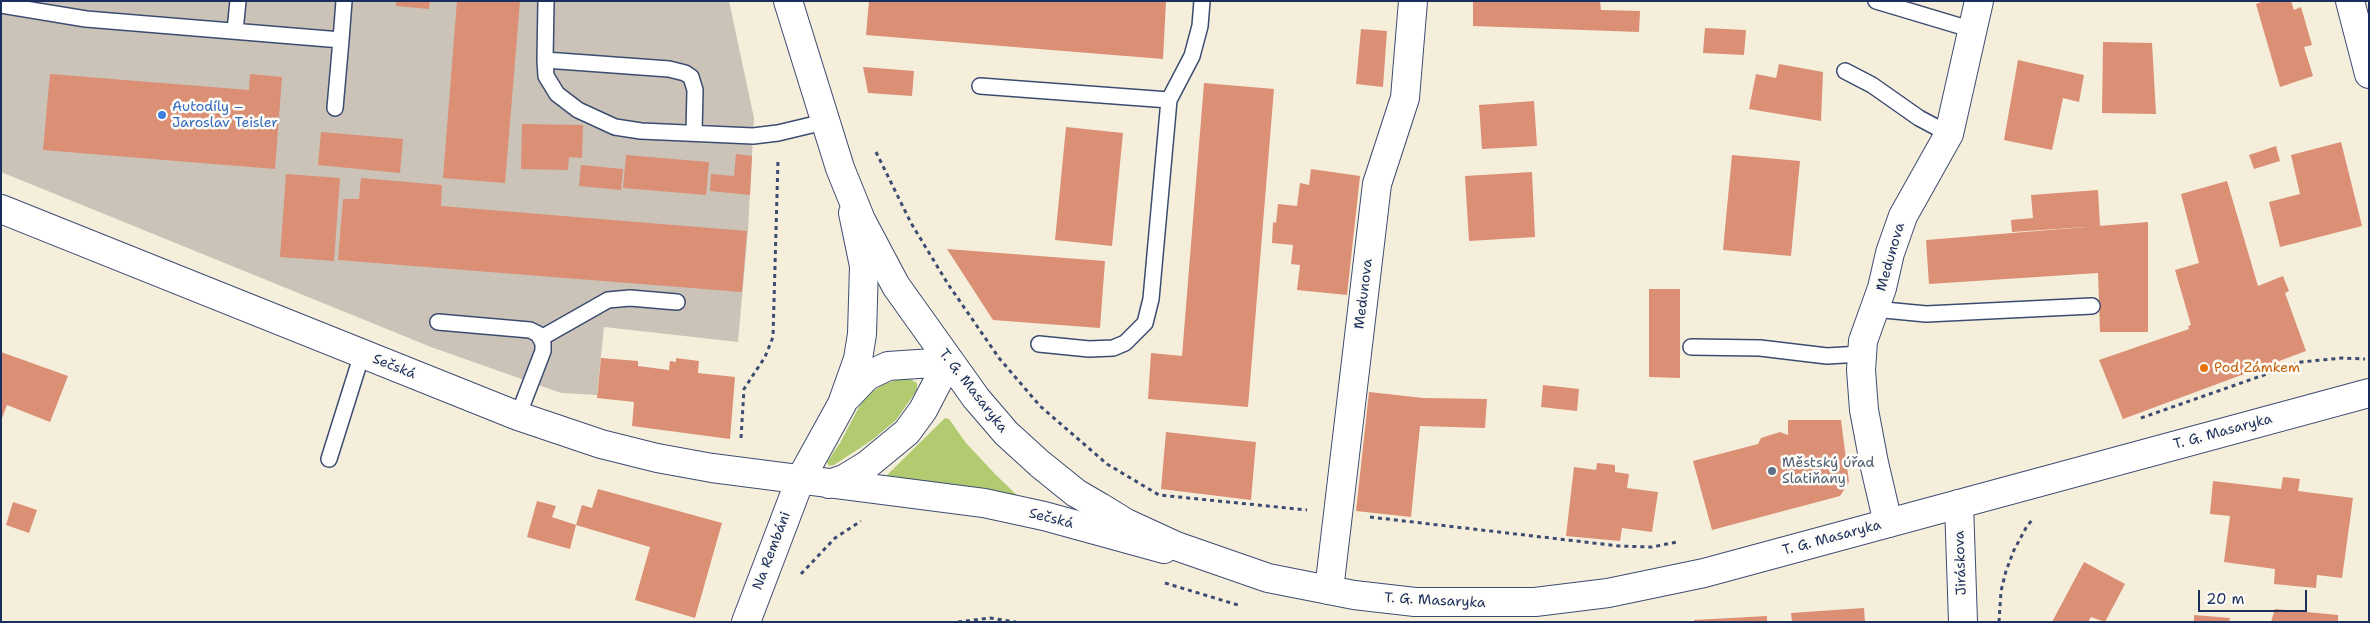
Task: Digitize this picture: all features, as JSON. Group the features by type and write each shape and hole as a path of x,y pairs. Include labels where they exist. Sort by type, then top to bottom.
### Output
{"street":[{"name":"T. G. Masaryka","path":"788,1 824,122 861,220 896,286 948,362 976,398 1006,433 1076,493 1126,523 1161,540 1268,578 1392,600 1495,604 1567,599 1656,584 1959,504 2369,392"},
{"name":"Medunova","path":"1329,590 1377,184 1405,98 1413,1"},
{"name":"Medunova","path":"1888,523 1864,410 1861,354 1866,330 1882,288 1892,245 1903,216 1949,134 1979,1"},
{"path":"2350,1 2369,74"},
{"path":"800,480 842,404 854,375 861,346 864,266 860,239 840,168"},
{"name":"Sečská","path":"1,209 518,416 601,444 657,458 800,480 950,498 1009,508 1268,578"},
{"path":"842,404 857,384 878,370 902,364 948,362"},
{"path":"830,484 844,479 867,466 907,432 923,410 948,362"},
{"name":"Na Rembáni","path":"746,622 800,480"},
{"name":"Jiráskova","path":"1959,504 1963,622"}],"lane":[{"path":"235,32 238,1"},
{"path":"335,108 344,1"},
{"path":"546,1 546,76 557,94 578,110 603,122 630,130 753,136 778,133 824,122"},
{"path":"1040,344 1089,349 1113,348 1125,343 1145,324 1151,299 1169,100 1192,56 1200,26 1202,1"},
{"path":"1876,1 1973,30"},
{"path":"1,5 86,19 341,40"},
{"path":"545,60 669,69 685,73 690,77 695,90 694,133"},
{"path":"1845,71 1872,85 1933,127 1949,134"},
{"path":"980,86 1169,100"},
{"path":"541,338 608,300 630,298 677,302"},
{"path":"1874,310 1926,314 2092,306"},
{"path":"438,322 530,330 541,338 543,351 518,416"},
{"path":"1691,347 1760,348 1828,356 1861,354"},
{"path":"328,459 362,354"}],"path":[{"path":"740,444 744,389 765,357 773,337 778,133"},
{"path":"876,152 911,223 948,284 999,358 1040,406 1107,464 1159,496 1338,513 1619,546 1652,546 1679,542"},
{"path":"2133,421 2301,362 2342,358 2369,359"},
{"path":"1999,622 2001,591 2014,550 2027,526 2038,514"},
{"path":"796,580 835,538 868,518"},
{"path":"1157,580 1243,606"},
{"path":"958,622 990,618 1016,622"}],"shaded area":[{"path":"1,1 729,1 754,118 748,230 738,342 604,327 597,395 561,393 431,347 1,172"}],"green space":[{"path":"900,379 910,379 917,383 917,390 896,420 872,440 834,465 829,466 827,462 840,443 860,405 869,394 884,384"},
{"path":"945,418 949,419 966,443 1023,501 884,478"}],"building":[{"path":"396,1 430,1 429,9 396,6"},
{"path":"457,1 520,1 505,183 443,178"},
{"path":"869,1 1166,1 1163,59 866,35"},
{"path":"1473,1 1600,1 1601,10 1640,11 1639,32 1473,26"},
{"path":"2264,1 2291,1 2294,10 2301,7 2312,45 2304,47 2313,76 2280,87 2256,4"},
{"path":"1705,28 1746,30 1744,55 1703,53"},
{"path":"1361,29 1387,31 1383,87 1356,84"},
{"path":"2103,42 2152,43 2156,114 2102,113"},
{"path":"2018,60 2084,75 2079,102 2063,98 2052,150 2004,140"},
{"path":"1779,64 1823,72 1821,121 1749,109 1756,74 1776,78"},
{"path":"863,67 914,71 912,96 868,93"},
{"path":"50,74 249,90 250,74 282,77 275,169 43,150"},
{"path":"1204,83 1274,89 1248,407 1148,399 1151,353 1182,356"},
{"path":"1534,101 1537,146 1482,149 1479,105"},
{"path":"522,124 583,125 582,158 569,157 568,170 521,169"},
{"path":"1066,127 1123,133 1112,246 1055,240"},
{"path":"321,132 403,139 400,173 318,165"},
{"path":"2341,142 2362,226 2280,247 2269,202 2300,194 2291,155"},
{"path":"2276,146 2280,161 2254,169 2249,155"},
{"path":"736,154 752,156 750,195 710,191 711,174 734,176"},
{"path":"626,155 709,162 706,195 623,188"},
{"path":"1732,155 1800,161 1791,256 1723,250"},
{"path":"581,165 623,169 621,190 579,186"},
{"path":"1311,169 1360,176 1347,295 1297,290 1300,265 1291,264 1293,245 1272,243 1273,222 1276,223 1278,204 1297,206 1300,183 1309,185"},
{"path":"1532,172 1535,237 1469,241 1465,176"},
{"path":"286,174 340,178 334,261 280,257"},
{"path":"361,178 442,185 441,206 747,231 742,292 338,260 343,199 359,199"},
{"path":"2227,181 2258,286 2283,276 2289,291 2285,293 2306,351 2123,419 2099,360 2189,329 2188,326 2191,325 2175,270 2199,263 2181,194"},
{"path":"2098,190 2100,226 2012,232 2011,220 2033,218 2031,195"},
{"path":"2148,222 2148,332 2100,332 2098,273 1929,284 1926,240"},
{"path":"947,249 1105,261 1100,328 993,320"},
{"path":"1649,289 1680,289 1680,378 1649,377"},
{"path":"1,352 68,376 50,422 7,405 1,421"},
{"path":"601,358 638,361 638,366 669,370 670,361 676,362 676,358 699,361 698,373 735,377 730,439 632,426 634,402 597,398"},
{"path":"1543,385 1579,389 1577,411 1541,407"},
{"path":"1369,392 1423,398 1487,399 1485,428 1420,426 1411,517 1356,511"},
{"name":"Městský úřad Slatiňany","path":"1788,420 1841,420 1849,482 1840,496 1712,530 1693,461 1758,444 1761,438 1780,432 1788,435"},
{"path":"1166,432 1256,442 1251,500 1161,489"},
{"path":"1597,463 1615,465 1615,472 1629,474 1627,488 1658,492 1652,532 1622,528 1620,541 1566,536 1574,467 1596,470"},
{"path":"2283,477 2300,479 2298,491 2353,498 2342,578 2317,575 2316,588 2274,584 2275,569 2224,562 2230,516 2210,514 2213,481 2281,489"},
{"path":"598,489 722,523 695,618 635,600 650,547 576,525 582,505 592,508"},
{"path":"537,501 556,506 552,517 576,525 570,549 527,537"},
{"path":"13,502 37,510 29,533 6,525"},
{"path":"2084,562 2125,584 2105,622 2091,617 2088,622 2052,622"},
{"path":"1864,608 1865,622 1792,622 1791,613"},
{"path":"2275,609 2338,615 2338,622 2271,622"},
{"path":"2194,615 2230,618 2229,622 2194,622"},
{"path":"1767,616 1767,622 1694,622 1694,620"}],"place":[{"name":"Autodíly – Jaroslav Teisler","path":"162,115"},
{"name":"Pod Zámkem","path":"2204,368"},
{"name":"Městský úřad Slatiňany","path":"1772,471"}]}
